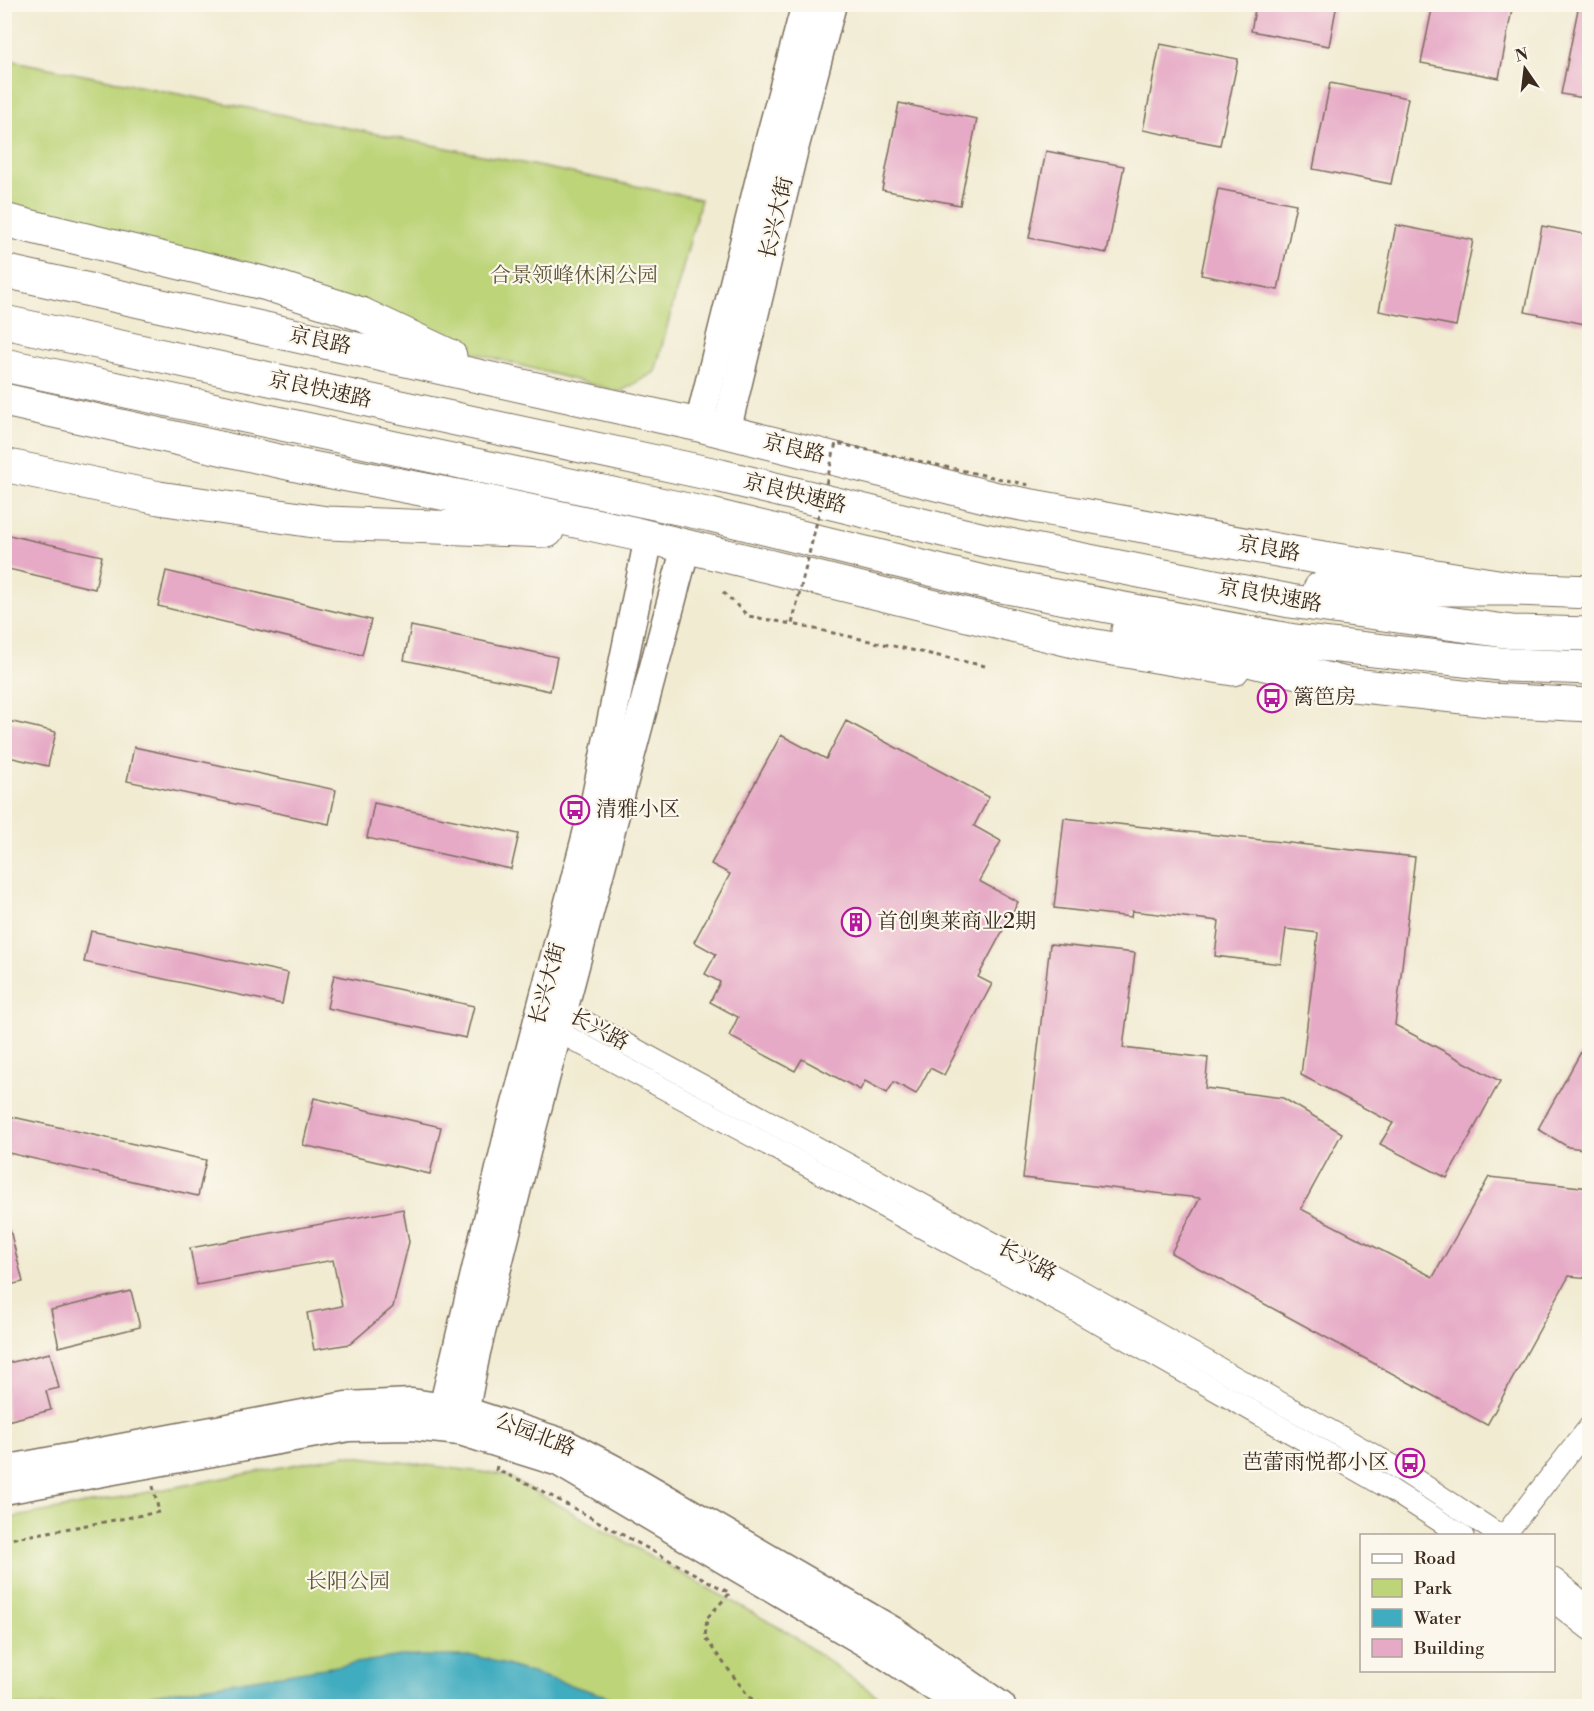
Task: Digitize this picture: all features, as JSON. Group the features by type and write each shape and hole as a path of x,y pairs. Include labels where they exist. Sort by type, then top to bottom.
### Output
{"main road":[{"path":"4,220 267,284 361,314 450,356 524,386"},
{"name":"京良路","path":"4,271 712,429 1005,501 1299,554 1516,589 1590,592"},
{"name":"京良快速路","path":"4,322 721,476 984,540 1290,602 1512,632 1590,634"},
{"name":"京良快速路","path":"4,365 711,515 943,574 1294,641 1509,665 1590,668"},
{"path":"4,400 300,466 488,502 642,536 1090,645 1276,677 1490,700 1590,705"},
{"path":"4,465 159,498 327,523 642,536"},
{"path":"943,574 997,594 1079,617 1346,684"},
{"path":"1231,589 1516,589"}],"street":[{"name":"长兴大街","path":"712,429 768,146 806,4"},
{"name":"长兴大街","path":"712,429 793,153 832,4"},
{"name":"长兴大街","path":"451,1419 476,1352 551,1017 606,755 642,536"},
{"name":"长兴大街","path":"551,1017 686,546"},
{"name":"长兴路","path":"551,1017 1390,1489 1460,1534"},
{"name":"长兴路","path":"551,1017 1069,1284 1404,1472 1499,1534"},
{"name":"公园北路","path":"4,1470 346,1406 411,1403 559,1462 873,1647 963,1707"},
{"name":"公园北路","path":"4,1490 350,1427 451,1419 566,1444 632,1479 893,1631 1001,1707"},
{"path":"1504,1534 1590,1426"},
{"path":"1555,1580 1590,1608"},
{"path":"1555,1603 1590,1630"}],"path":[{"path":"792,624 836,442 1029,485"},
{"path":"723,592 748,616 985,666"},
{"path":"499,1461 496,1470 530,1484 730,1593 707,1618 705,1638 749,1697 764,1707"},
{"path":"4,1540 159,1512 148,1463"}],"green space":[{"name":"合景领峰休闲公园","path":"4,59 701,199 655,372 620,392 5,227"},
{"name":"长阳公园","path":"346,1455 505,1475 789,1633 891,1706 5,1706 5,1519"}],"water":[{"path":"401,1656 477,1656 638,1706 82,1706"}],"building":[{"path":"1256,4 1337,4 1329,46 1251,31"},
{"path":"1433,4 1513,4 1499,78 1421,63"},
{"path":"1579,4 1590,4 1590,99 1561,94"},
{"path":"1160,44 1238,59 1220,145 1143,130"},
{"path":"1330,83 1408,98 1391,184 1313,169"},
{"path":"899,103 977,119 960,205 882,190"},
{"path":"1046,151 1124,166 1107,253 1029,238"},
{"path":"1218,189 1296,204 1278,290 1201,275"},
{"path":"1396,225 1473,240 1456,326 1379,311"},
{"path":"1542,226 1590,235 1590,325 1525,312"},
{"path":"4,534 102,556 95,589 4,568"},
{"path":"166,571 371,620 362,655 158,606"},
{"path":"411,626 557,657 550,691 404,660"},
{"path":"4,720 56,732 48,766 4,756"},
{"name":"首创奥莱商业2期","path":"846,721 989,797 974,826 1001,841 979,881 1018,902 978,977 992,984 944,1075 930,1068 916,1094 894,1082 887,1093 865,1081 860,1090 802,1059 795,1071 729,1036 738,1017 710,1002 720,982 705,974 716,954 694,942 730,874 711,864 781,735 826,759"},
{"path":"134,747 336,790 329,824 127,781"},
{"path":"374,803 519,834 511,869 367,838"},
{"path":"1064,818 1415,857 1395,1025 1500,1081 1447,1178 1380,1144 1393,1123 1301,1075 1318,933 1286,929 1281,964 1215,956 1219,921 1132,911 1131,917 1054,908"},
{"path":"91,931 288,973 282,1004 84,962"},
{"path":"1050,944 1135,953 1123,1048 1208,1058 1205,1088 1283,1098 1342,1133 1301,1209 1433,1277 1489,1177 1590,1188 1590,1278 1569,1276 1487,1425 1171,1253 1200,1198 1023,1178"},
{"path":"334,975 474,1006 466,1038 327,1008"},
{"path":"1590,1036 1590,1150 1568,1147 1538,1129"},
{"path":"314,1098 441,1127 430,1174 303,1145"},
{"path":"4,1115 206,1160 198,1196 4,1152"},
{"path":"403,1209 409,1242 393,1307 350,1344 314,1350 307,1313 342,1306 333,1260 197,1285 190,1248"},
{"path":"10,1230 23,1282 4,1286 4,1231"},
{"path":"131,1291 140,1327 59,1347 51,1310"},
{"path":"50,1353 59,1388 46,1391 51,1410 7,1421 4,1364"}],"place":[{"name":"篱笆房","path":"1272,698"},
{"name":"清雅小区","path":"575,810"},
{"name":"首创奥莱商业2期","path":"856,922"},
{"name":"芭蕾雨悦都小区","path":"1410,1463"}]}
